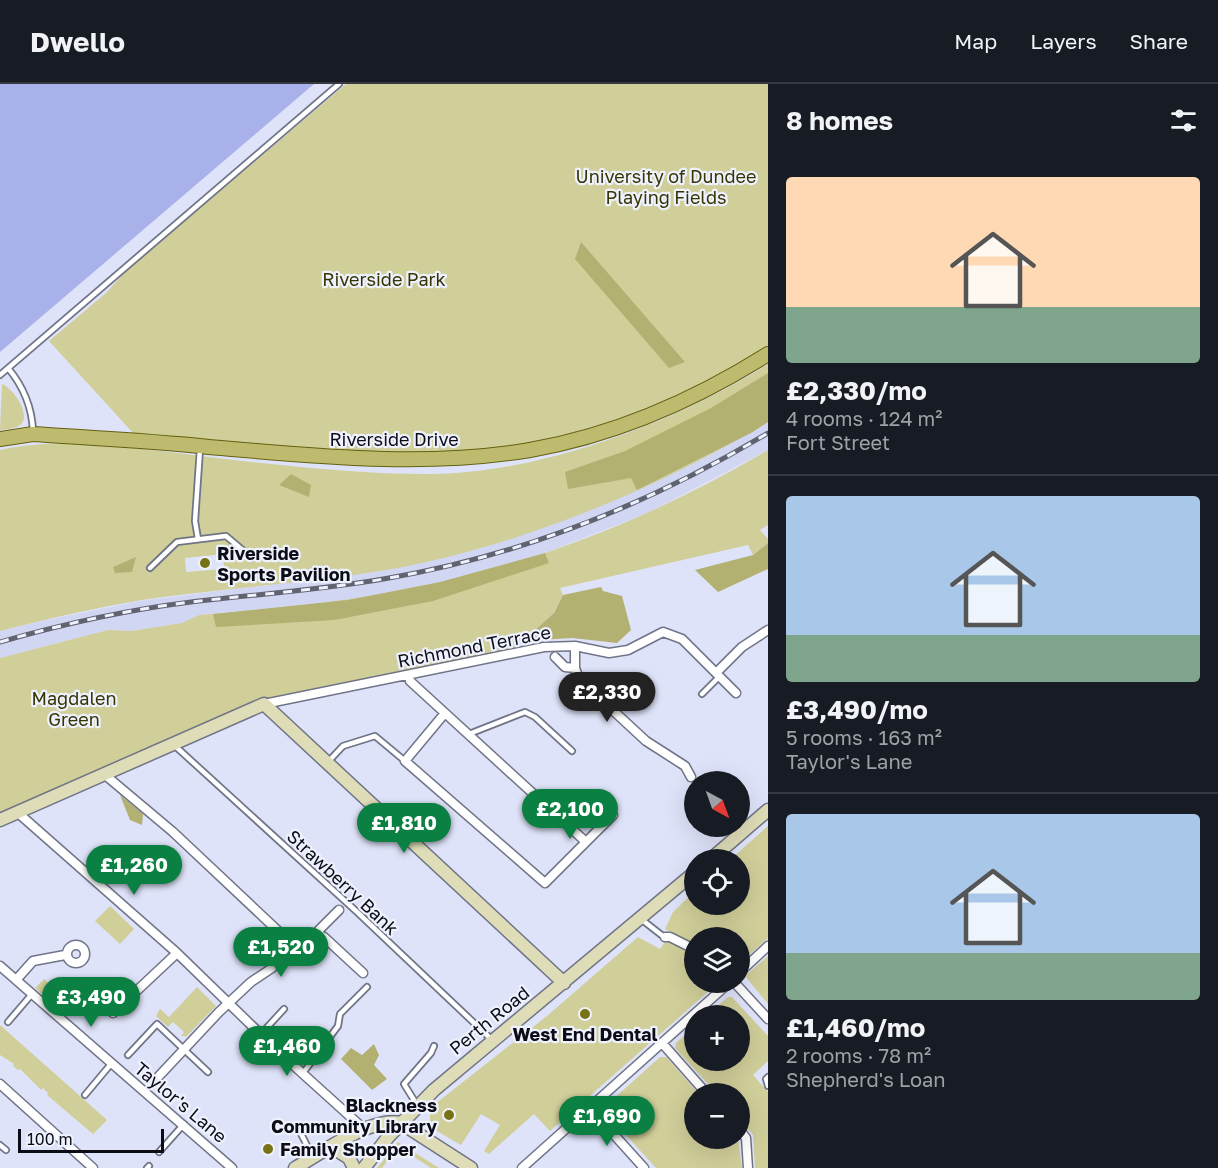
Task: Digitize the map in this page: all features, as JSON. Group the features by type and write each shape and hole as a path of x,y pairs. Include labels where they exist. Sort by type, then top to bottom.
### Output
{"main road":[{"name":"Riverside Drive","path":"0,439 33,434 319,457 425,460 530,450 610,429 669,408 768,354"}],"street":[{"path":"718,674 742,647 768,630"},
{"name":"Richmond Terrace","path":"264,704 544,646 575,646 609,653 628,650 663,632 682,639 736,693"},
{"path":"575,646 575,668 579,679 646,741 685,766 688,771"},
{"path":"555,657 566,667 575,668"},
{"path":"409,675 410,681 586,842"},
{"path":"0,820 264,704 564,983"},
{"path":"445,713 405,761 545,884 613,815"},
{"path":"104,774 173,832 292,944"},
{"path":"723,849 768,810"},
{"path":"17,812 177,953 260,1035 364,1129"},
{"name":"Perth Road","path":"364,1168 417,1105 684,882"},
{"path":"320,936 319,930 339,910"},
{"path":"159,1076 183,1048 251,982 272,969 292,944 320,936 327,939 363,973"},
{"path":"664,937 670,936 684,944"},
{"path":"750,963 768,946"},
{"path":"113,1013 177,953"},
{"path":"16,980 33,962 65,955"},
{"name":"Taylor's Lane","path":"0,966 232,1168"},
{"path":"522,1168 719,993"},
{"path":"743,993 768,1019"},
{"path":"662,1043 697,1083"},
{"path":"0,1084 93,1168"},
{"path":"590,1108 644,1168"},
{"path":"295,1168 364,1129 382,1122 401,1123 471,1168"},
{"path":"333,1148 349,1158 354,1168"},
{"path":"747,1149 748,1168"}],"lane":[{"path":"0,375 339,84"},
{"path":"8,368 25,397 32,417 33,434"},
{"path":"198,539 195,521 200,446"},
{"path":"150,568 177,542 226,536 252,558"},
{"path":"702,694 718,674"},
{"path":"469,734 525,712 535,717 573,751"},
{"path":"326,763 343,746 375,736 405,761"},
{"name":"Strawberry Bank","path":"174,745 351,906 492,1041"},
{"path":"641,919 664,937"},
{"path":"303,1073 339,1026 340,1014 367,987"},
{"path":"8,1022 32,994"},
{"path":"260,1035 284,1009"},
{"path":"128,1056 157,1024 208,1072"},
{"path":"417,1105 404,1084 431,1053 434,1046"},
{"path":"85,1095 116,1065"},
{"path":"768,1077 766,1079 768,1086"},
{"path":"159,1152 184,1124"},
{"path":"299,1130 314,1158"},
{"path":"0,1145 6,1150"}],"shaded area":[{"path":"581,242 685,362 669,368 575,259"},
{"path":"768,373 768,422 751,433 637,490 631,478 568,489 565,472 625,451 711,408"},
{"path":"768,422 768,450 647,513 545,553 440,582 348,600 199,615 182,623 131,631 108,630 0,658 0,631 37,622 140,601 382,571 637,490"},
{"path":"291,474 311,485 309,497 279,485"},
{"path":"768,543 768,569 718,592 695,570 753,555"},
{"path":"545,553 549,563 433,601 334,620 216,627 213,614 348,600 440,582"},
{"path":"136,557 132,572 115,573 113,567"},
{"path":"601,587 603,591 622,596 631,630 617,643 572,638 523,641 554,613 563,595"},
{"path":"120,795 143,814 142,825 130,820"},
{"path":"374,1044 379,1055 374,1065 387,1079 372,1090 341,1059 351,1048 362,1055"}],"green space":[{"name":"Riverside Park","path":"346,84 768,84 768,347 701,384 632,414 559,436 484,450 426,454 368,453 134,434 49,341 106,293 127,270"},
{"path":"768,364 768,422 678,471 630,494 531,532 481,548 380,571 142,600 0,631 0,450 53,444 108,445 350,471 403,474 472,472 516,465 606,441 692,406","holes":["223,554 224,569 186,572 185,558"]},
{"path":"2,384 19,400 24,418 18,426 0,430"},
{"name":"Magdalen Green","path":"768,450 768,525 760,530 768,539 768,543 753,555 748,545 560,588 563,595 553,614 513,650 265,702 0,813 0,658 108,630 131,631 182,623 199,615 349,599 439,583 482,572 567,545 650,512 730,472"},
{"path":"768,826 768,938 750,954 750,927 684,927 684,940 665,929 673,912 684,902 684,915 750,915 750,849 742,849"},
{"path":"110,906 134,929 120,944 95,921"},
{"path":"638,937 660,949 667,939 684,948 684,993 707,993 693,1005 684,1005 684,1013 550,1131 534,1114 489,1154 484,1151 500,1125 481,1114 461,1145 430,1127 430,1108 547,1016"},
{"path":"768,956 768,1004 750,982 750,972"},
{"path":"44,979 68,1001 60,1010 35,988"},
{"path":"197,987 216,1006 187,1036 181,1036 184,1032 173,1022 168,1027 156,1016 160,1009 169,1017"},
{"path":"728,997 732,997 739,1005 719,1005"},
{"path":"750,1016 768,1036 768,1061 753,1075 768,1092 768,1168 755,1168 753,1135 750,1132 750,1083 707,1083 696,1071 750,1071"},
{"path":"0,1025 107,1120 93,1134 47,1095 48,1093 43,1088 41,1090 20,1069 18,1070 13,1066 14,1064 0,1055"},
{"path":"684,1036 684,1058 675,1048 676,1043"},
{"path":"660,1057 666,1057 689,1083 684,1083 684,1149 739,1149 742,1168 656,1168 602,1109"},
{"path":"398,1142 439,1168 431,1168 400,1148 396,1149 382,1168 377,1168"}],"water":[{"path":"0,84 314,84 0,352"}],"railway":[{"path":"0,642 119,613 191,602 364,582 439,568 488,555 537,540 632,504 768,433"}],"place":[{"name":"Riverside Sports Pavilion","path":"205,563"},
{"name":"West End Dental","path":"585,1014"},
{"name":"Blackness Community Library","path":"449,1115"},
{"name":"Family Shopper","path":"268,1149"}],"park label":[{"name":"University of Dundee Playing Fields","path":"666,186"}]}
